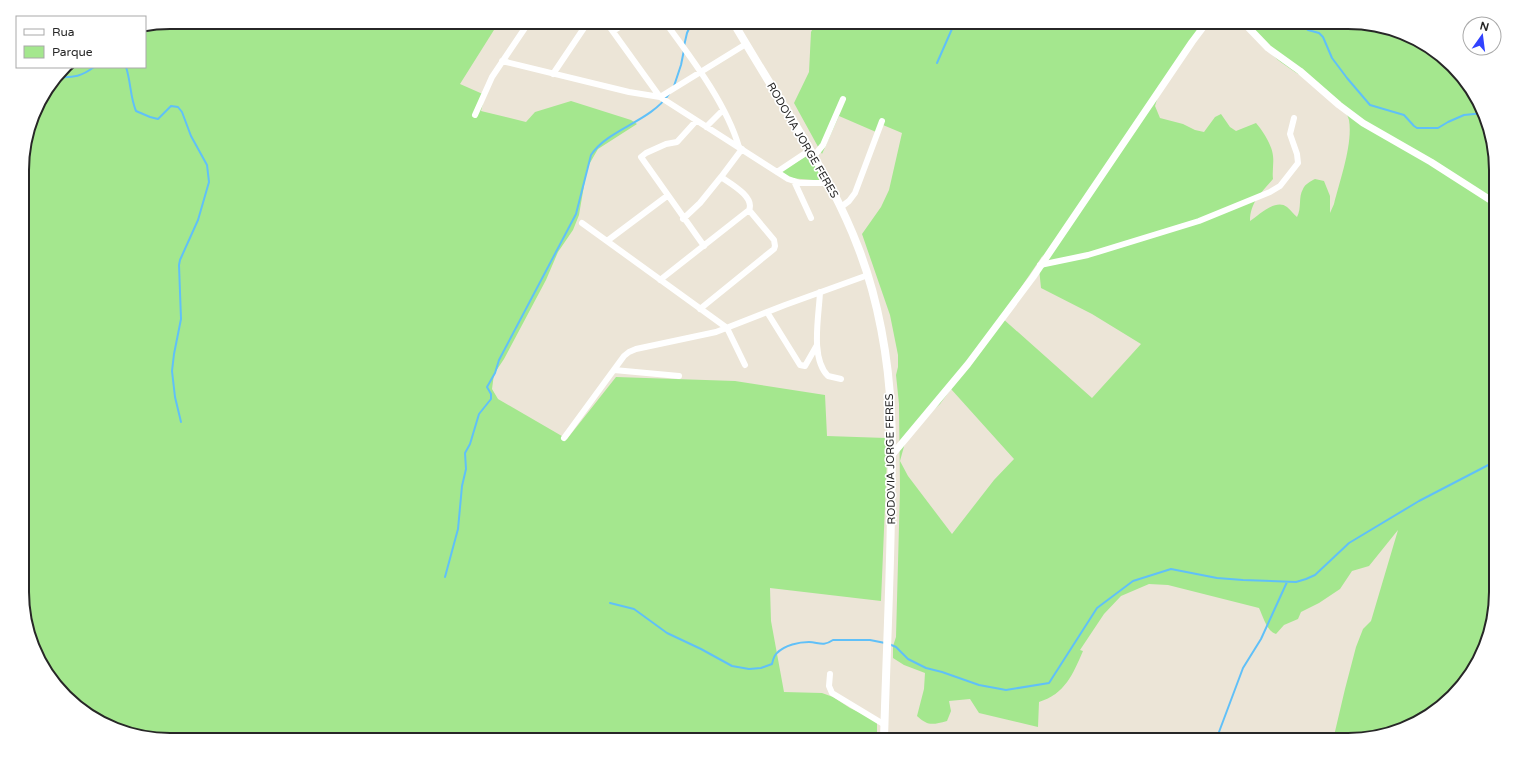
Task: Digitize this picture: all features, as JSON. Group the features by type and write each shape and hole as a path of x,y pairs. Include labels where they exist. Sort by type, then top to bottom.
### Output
{"main road":[{"name":"RODOVIA JORGE FERES","path":"737,29 812,153 841,207 859,248 868,275 879,322 887,371 891,412 892,455 890,578 884,733"}],"street":[{"path":"474,115 488,84 524,29"},
{"path":"553,74 583,29"},
{"path":"616,29 613,31 660,97 777,172 794,181 800,183 829,183"},
{"path":"670,29 701,72 723,110 740,148"},
{"path":"892,455 968,364 1040,265 1202,29"},
{"path":"1249,29 1268,48 1300,71 1339,105 1363,123 1440,168 1489,199"},
{"path":"502,61 629,92 660,97 746,44"},
{"path":"777,172 812,153 823,145 843,99"},
{"path":"706,127 723,110"},
{"path":"1040,265 1088,255 1199,221 1270,192 1280,186 1298,163 1297,154 1290,134 1294,118"},
{"path":"696,120 677,142 666,144 646,152 641,157 667,196 704,246"},
{"path":"841,207 849,201 855,192 882,121"},
{"path":"684,219 700,203 721,177 740,148"},
{"path":"660,280 748,210 750,205 748,199 721,177"},
{"path":"794,181 810,218"},
{"path":"607,241 667,196"},
{"path":"700,309 775,248 774,240 748,210"},
{"path":"582,223 727,328 745,365"},
{"path":"564,438 627,353 633,350 701,336 727,328 868,275"},
{"path":"820,292 817,345 818,357 822,369 828,376 841,379"},
{"path":"767,312 800,365 805,366 817,345"},
{"path":"614,370 679,376"},
{"path":"830,674 829,686 832,693 885,725"}],"green space":[{"path":"495,29 460,84 485,95 481,111 526,122 535,112 571,101 631,120 637,124 598,149 587,168 579,215 573,230 558,252 546,280 504,359 494,374 492,389 498,399 567,439 616,377 735,381 825,395 827,436 886,438 887,459 881,601 770,588 771,621 784,692 822,693 833,697 850,708 877,721 877,733 161,733 125,726 99,714 84,704 70,692 48,663 36,637 29,601 29,161 36,125 48,99 58,84 72,68 146,68 146,31 151,30"},
{"path":"812,29 1204,29 1162,84 1155,106 1160,118 1183,124 1195,130 1204,132 1215,117 1221,114 1230,127 1236,131 1256,123 1259,126 1271,147 1273,159 1273,179 1254,203 1250,221 1268,208 1278,205 1287,207 1297,217 1304,187 1315,179 1324,181 1330,196 1330,213 1334,204 1348,151 1350,130 1349,120 1346,113 1339,105 1329,96 1278,60 1249,29 1367,30 1393,36 1419,48 1448,70 1470,99 1478,116 1484,133 1489,161 1489,601 1484,629 1478,646 1470,663 1448,692 1419,714 1393,726 1367,732 1335,733 1356,647 1363,629 1371,621 1398,530 1369,566 1352,571 1340,589 1319,603 1301,612 1298,619 1284,625 1276,634 1273,633 1268,627 1259,608 1168,585 1149,584 1121,596 1104,614 1080,650 1083,651 1076,668 1067,682 1055,694 1039,702 1038,727 979,713 970,699 949,701 951,711 947,721 930,724 924,722 917,716 924,689 925,673 904,665 893,658 893,646 896,637 900,489 899,404 896,375 898,355 890,315 862,234 881,207 889,190 902,133 883,125 876,132 839,116 822,154 794,103 809,72 811,32","holes":["1043,255 1039,268 1041,288 1092,314 1141,344 1092,398 1001,317","951,389 1014,459 994,480 952,534 908,476 900,461 906,439 922,420 940,404"]},
{"path":"810,154 826,181 789,178 780,172"}],"waterway":[{"path":"684,46 689,29"},
{"path":"937,63 952,29"},
{"path":"1307,29 1319,33 1323,37 1332,58 1370,105 1404,115 1417,128 1438,128 1464,115 1477,114"},
{"path":"674,86 684,50"},
{"path":"64,77 78,76 92,68"},
{"path":"126,68 136,111 158,119 171,106 178,107 182,112 191,136 207,165 209,182 198,220 179,265 181,319 172,371 175,397 181,422"},
{"path":"445,577 458,529 462,486 466,469 465,453 470,444 479,414 491,399 491,394 487,387 495,373 499,360 576,214 591,155 598,146 608,138 651,112 661,104 669,94"},
{"path":"889,644 896,647 908,659 926,668 979,685 1006,690 1049,683 1097,608 1133,581 1171,569 1217,578 1243,580 1296,582 1306,579 1315,575 1349,543 1419,501 1489,465"},
{"path":"1219,733 1243,668 1261,639 1287,582"},
{"path":"610,603 634,609 667,633 732,666 749,669 761,668 772,664 775,655 780,650 797,643 809,642 823,644 833,640 870,640 885,643"}]}
